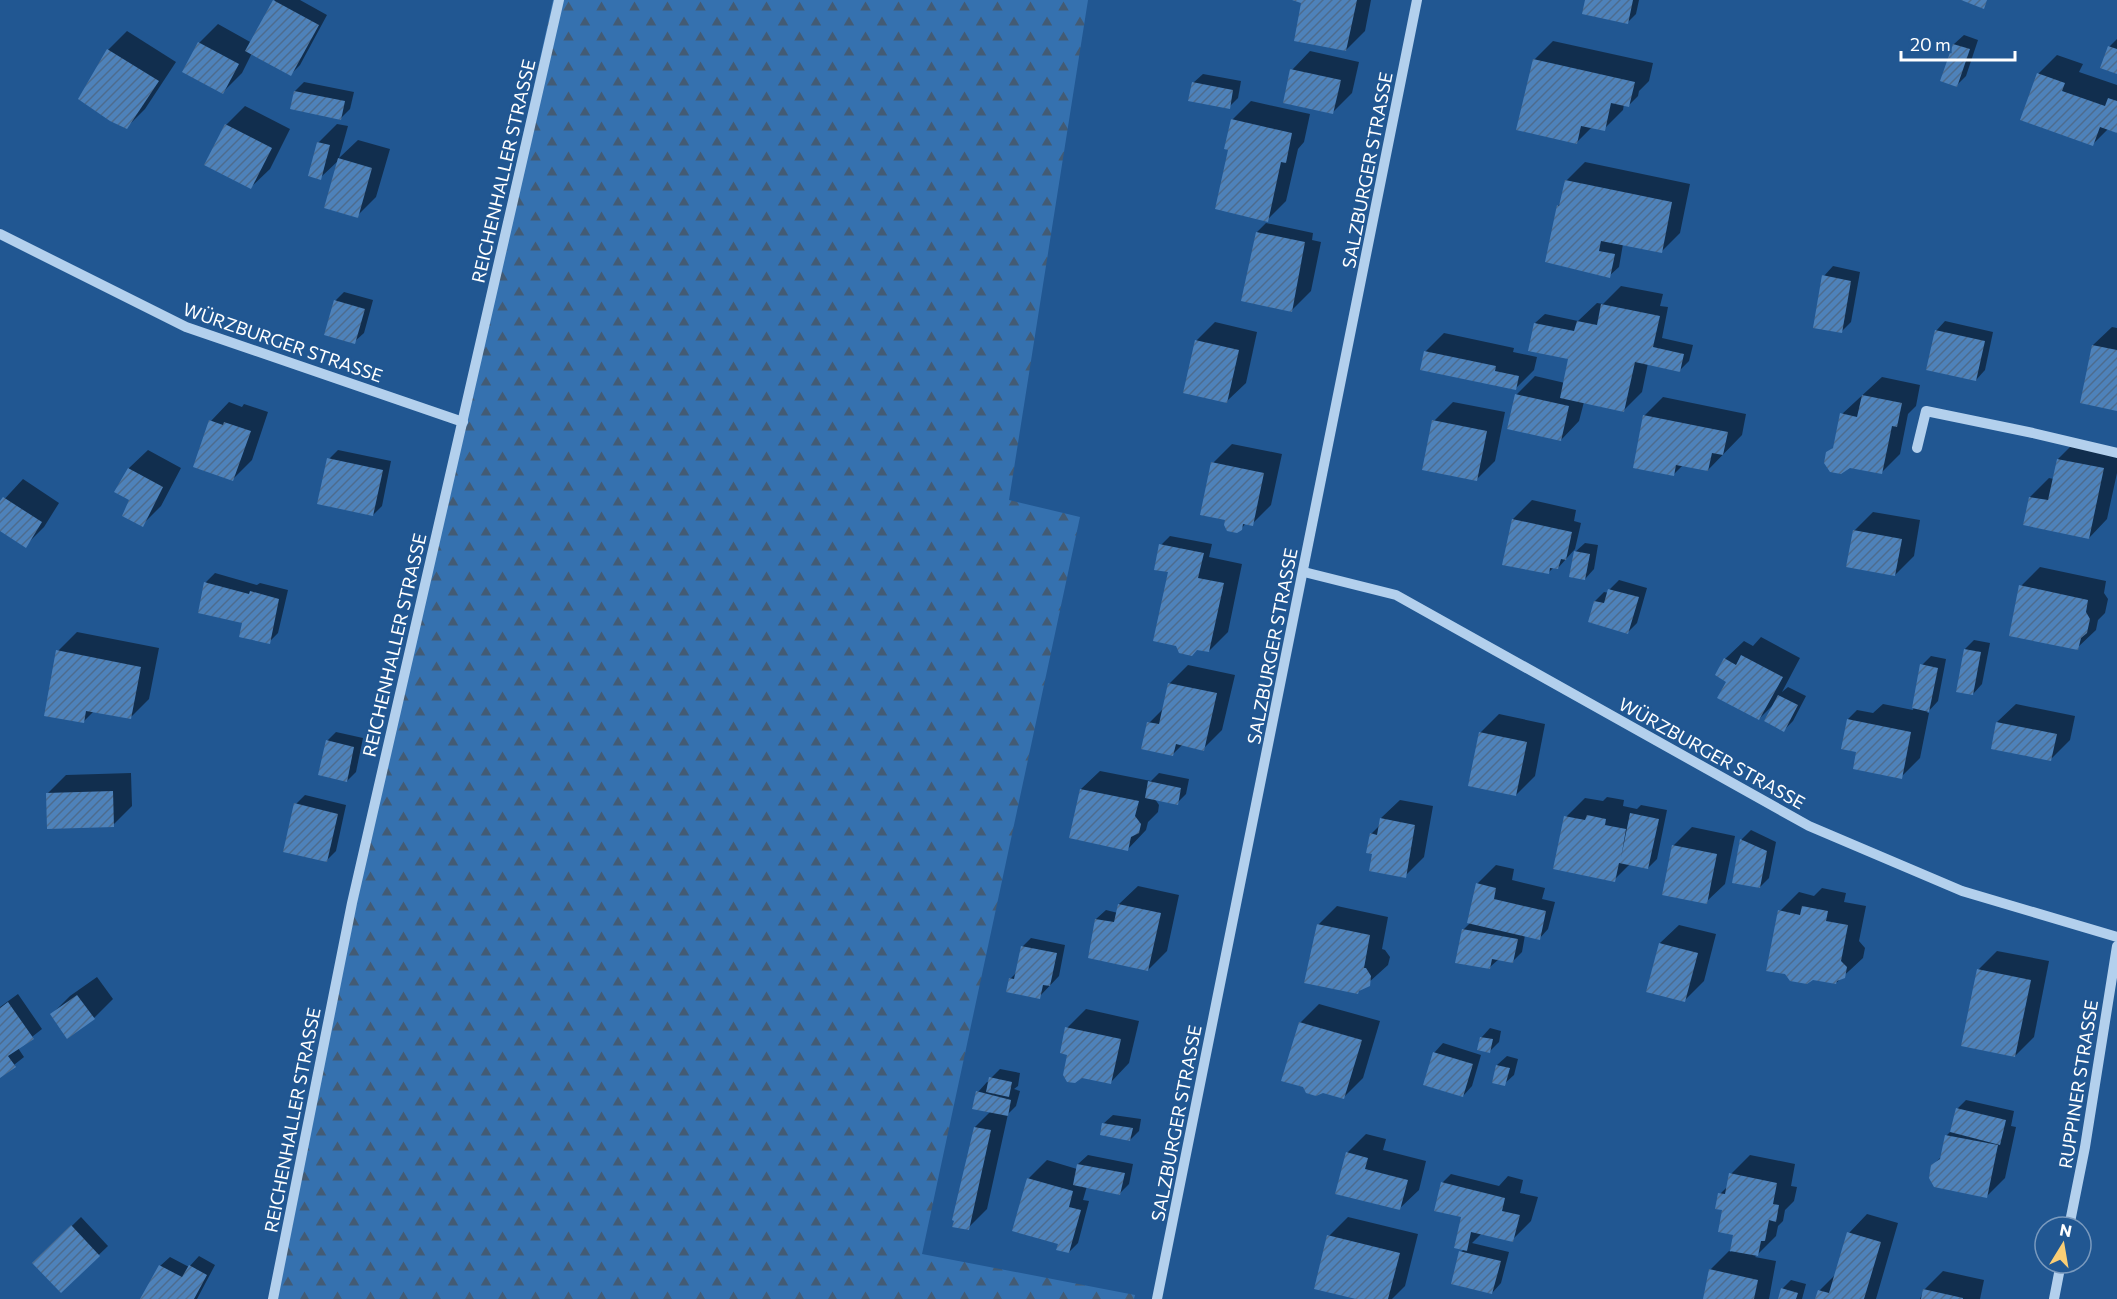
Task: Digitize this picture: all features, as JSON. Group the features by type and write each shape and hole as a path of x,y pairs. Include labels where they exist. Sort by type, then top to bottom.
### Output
{"street":[{"name":"REICHENHALLER STRASSE","path":"273,1299 352,903 559,0"},
{"name":"SALZBURGER STRASSE","path":"1158,1299 1418,0"},
{"name":"WÜRZBURGER STRASSE","path":"0,234 186,327 463,422"},
{"path":"1917,448 1926,411 2033,432 2117,453"},
{"name":"WÜRZBURGER STRASSE","path":"1304,572 1396,595 1809,826 1962,891 2117,937"},
{"name":"RUPPINER STRASSE","path":"2071,1215 2085,1147 2117,946"},
{"path":"2054,1299 2059,1275"}],"green space":[{"path":"553,0 1088,0 1009,500 1080,517 922,1254 1135,1295 1134,1299 272,1299 352,903"}],"building":[{"path":"273,0 319,25 291,76 245,51"},
{"path":"1292,0 1357,0 1346,51 1294,41 1301,3"},
{"path":"1585,0 1633,0 1628,24 1582,14"},
{"path":"1961,0 1987,0 1984,9"},
{"path":"198,42 239,64 223,94 182,72"},
{"path":"1953,44 1970,49 1957,87 1940,81"},
{"path":"2108,46 2117,49 2117,74 2100,68"},
{"path":"107,49 159,81 127,129 110,121 78,99"},
{"path":"1533,59 1635,82 1629,107 1611,103 1605,131 1581,126 1577,144 1516,130"},
{"path":"1290,69 1341,80 1333,114 1283,103"},
{"path":"2037,73 2065,83 2062,91 2105,106 2108,98 2117,101 2117,133 2100,127 2093,146 2020,120"},
{"path":"1192,82 1233,90 1230,109 1188,101"},
{"path":"294,91 345,101 341,120 290,109"},
{"path":"1231,119 1292,133 1286,163 1281,162 1268,222 1215,209 1228,150 1224,149"},
{"path":"225,124 272,148 251,189 204,165"},
{"path":"317,142 330,145 321,180 308,176"},
{"path":"338,158 372,168 358,218 324,208"},
{"path":"1565,180 1672,202 1662,253 1601,241 1599,251 1615,254 1610,278 1545,262 1557,205 1559,206"},
{"path":"1256,232 1305,242 1292,312 1241,301"},
{"path":"1822,275 1851,281 1842,333 1813,328"},
{"path":"334,300 365,309 355,344 324,335"},
{"path":"1601,304 1660,316 1653,347 1684,354 1680,372 1635,362 1624,412 1560,398 1568,359 1528,351 1534,323 1574,331 1577,321 1597,325"},
{"path":"1935,330 1985,341 1976,381 1926,370"},
{"path":"1195,340 1239,350 1227,403 1183,393"},
{"path":"2092,345 2117,350 2117,411 2080,403"},
{"path":"1424,351 1496,366 1495,371 1519,376 1516,390 1420,370"},
{"path":"1515,394 1569,406 1561,441 1507,429"},
{"path":"1862,395 1902,403 1897,427 1892,426 1882,474 1850,468 1841,474 1830,472 1824,463 1826,452 1833,448 1840,413 1857,417"},
{"path":"1643,415 1728,432 1723,455 1712,453 1708,471 1676,465 1674,476 1633,468"},
{"path":"209,420 223,425 224,422 251,431 233,481 193,467"},
{"path":"1432,420 1487,431 1477,481 1422,470"},
{"path":"327,458 383,470 373,516 317,504"},
{"path":"2057,459 2104,468 2089,539 2023,525 2029,497 2048,500"},
{"path":"1211,462 1264,473 1253,526 1243,524 1242,530 1237,533 1227,531 1224,525 1225,520 1200,515"},
{"path":"128,468 163,487 143,527 122,516 129,500 114,492"},
{"path":"3,497 42,522 26,548 0,531 0,501"},
{"path":"1512,519 1572,532 1566,560 1561,559 1558,569 1550,568 1549,574 1502,565"},
{"path":"1853,530 1902,539 1895,576 1846,567"},
{"path":"1159,544 1204,553 1198,578 1224,583 1209,652 1197,650 1192,656 1179,653 1176,646 1153,641 1168,572 1154,570"},
{"path":"1574,551 1590,554 1585,580 1569,577"},
{"path":"204,582 279,599 270,644 239,637 242,623 198,613"},
{"path":"2019,585 2088,600 2086,612 2090,619 2087,633 2081,638 2078,650 2009,636"},
{"path":"1608,589 1639,597 1628,634 1588,622 1594,601 1604,603"},
{"path":"1964,649 1981,652 1973,695 1956,692"},
{"path":"56,650 141,667 131,719 86,711 84,723 44,716"},
{"path":"1741,655 1783,677 1759,720 1717,698 1726,682 1715,675 1724,658 1736,665"},
{"path":"1920,664 1938,668 1929,712 1912,708"},
{"path":"1168,683 1217,693 1204,751 1176,744 1173,756 1141,749 1147,722 1159,724"},
{"path":"1778,695 1798,705 1784,732 1764,721"},
{"path":"1847,719 1911,732 1902,779 1853,769 1856,752 1841,749"},
{"path":"1996,722 2057,734 2051,761 1991,749"},
{"path":"1479,732 1527,742 1516,796 1468,786"},
{"path":"326,740 354,747 347,782 318,775"},
{"path":"1148,781 1181,788 1178,805 1145,798"},
{"path":"1080,789 1139,801 1135,816 1141,824 1139,833 1131,837 1128,851 1069,838"},
{"path":"113,791 114,827 47,829 46,793"},
{"path":"294,803 338,814 327,862 283,852"},
{"path":"1630,813 1659,819 1648,869 1619,863 1615,882 1553,869 1564,816 1585,820 1587,815 1606,819 1605,825 1626,829 1621,858"},
{"path":"1380,818 1415,825 1406,878 1369,871 1372,854 1366,853 1370,833 1377,835"},
{"path":"1740,839 1767,851 1760,888 1732,883"},
{"path":"1672,845 1717,854 1707,904 1662,895"},
{"path":"1476,883 1496,888 1494,899 1546,911 1540,940 1467,923"},
{"path":"1118,904 1161,913 1148,971 1088,958 1095,919 1114,922"},
{"path":"1802,906 1828,911 1826,921 1848,925 1841,961 1847,967 1845,978 1837,981 1836,984 1813,980 1807,984 1790,981 1785,974 1766,971 1778,910 1800,915"},
{"path":"1317,924 1370,935 1364,968 1371,976 1370,986 1359,991 1358,994 1304,983"},
{"path":"1462,929 1518,939 1513,963 1492,959 1490,969 1455,963"},
{"path":"1659,943 1698,953 1685,1002 1646,992"},
{"path":"1021,946 1057,953 1050,986 1043,985 1040,999 1006,992 1009,978 1014,979"},
{"path":"1977,969 2031,980 2015,1057 1961,1046"},
{"path":"77,995 95,1019 67,1039 50,1014"},
{"path":"8,1002 34,1039 8,1056 16,1067 0,1078 0,1008"},
{"path":"1299,1022 1362,1040 1344,1099 1323,1093 1316,1096 1306,1093 1303,1087 1281,1081"},
{"path":"1065,1027 1121,1039 1111,1084 1082,1078 1075,1083 1067,1082 1063,1075 1067,1055 1060,1053"},
{"path":"1480,1037 1493,1039 1490,1053 1477,1050"},
{"path":"1433,1052 1473,1064 1463,1097 1423,1085"},
{"path":"1496,1065 1510,1068 1505,1086 1492,1083"},
{"path":"989,1077 1012,1082 1009,1097 986,1092"},
{"path":"976,1091 1011,1100 1008,1116 972,1109"},
{"path":"1956,1108 2006,1120 2000,1145 1950,1132"},
{"path":"1102,1123 1133,1128 1130,1141 1100,1135"},
{"path":"974,1127 991,1130 969,1230 952,1227 954,1221 952,1220"},
{"path":"1945,1135 1998,1145 1987,1198 1934,1187 1929,1178 1931,1165 1940,1159"},
{"path":"1346,1152 1368,1158 1365,1169 1408,1180 1400,1210 1335,1194"},
{"path":"1077,1164 1125,1173 1120,1195 1073,1185"},
{"path":"1729,1173 1777,1183 1773,1204 1779,1205 1776,1222 1769,1220 1765,1241 1761,1241 1758,1256 1730,1251 1733,1235 1718,1232 1722,1210 1715,1209 1718,1193 1725,1194"},
{"path":"1027,1178 1073,1191 1069,1207 1081,1210 1069,1253 1056,1250 1058,1244 1012,1231"},
{"path":"1441,1182 1505,1198 1502,1211 1520,1215 1513,1242 1471,1232 1467,1251 1454,1248 1461,1217 1434,1211"},
{"path":"71,1225 100,1256 61,1293 32,1263"},
{"path":"1847,1232 1881,1242 1864,1299 1815,1299 1818,1290 1829,1293"},
{"path":"1327,1235 1400,1253 1388,1299 1356,1299 1314,1289"},
{"path":"1459,1251 1501,1261 1492,1294 1451,1284"},
{"path":"159,1265 182,1277 189,1265 207,1275 194,1299 140,1299"},
{"path":"1709,1269 1758,1280 1754,1299 1703,1299"},
{"path":"1781,1288 1798,1293 1796,1299 1778,1299"},
{"path":"1923,1289 1963,1298 1963,1299 1921,1299"}]}
